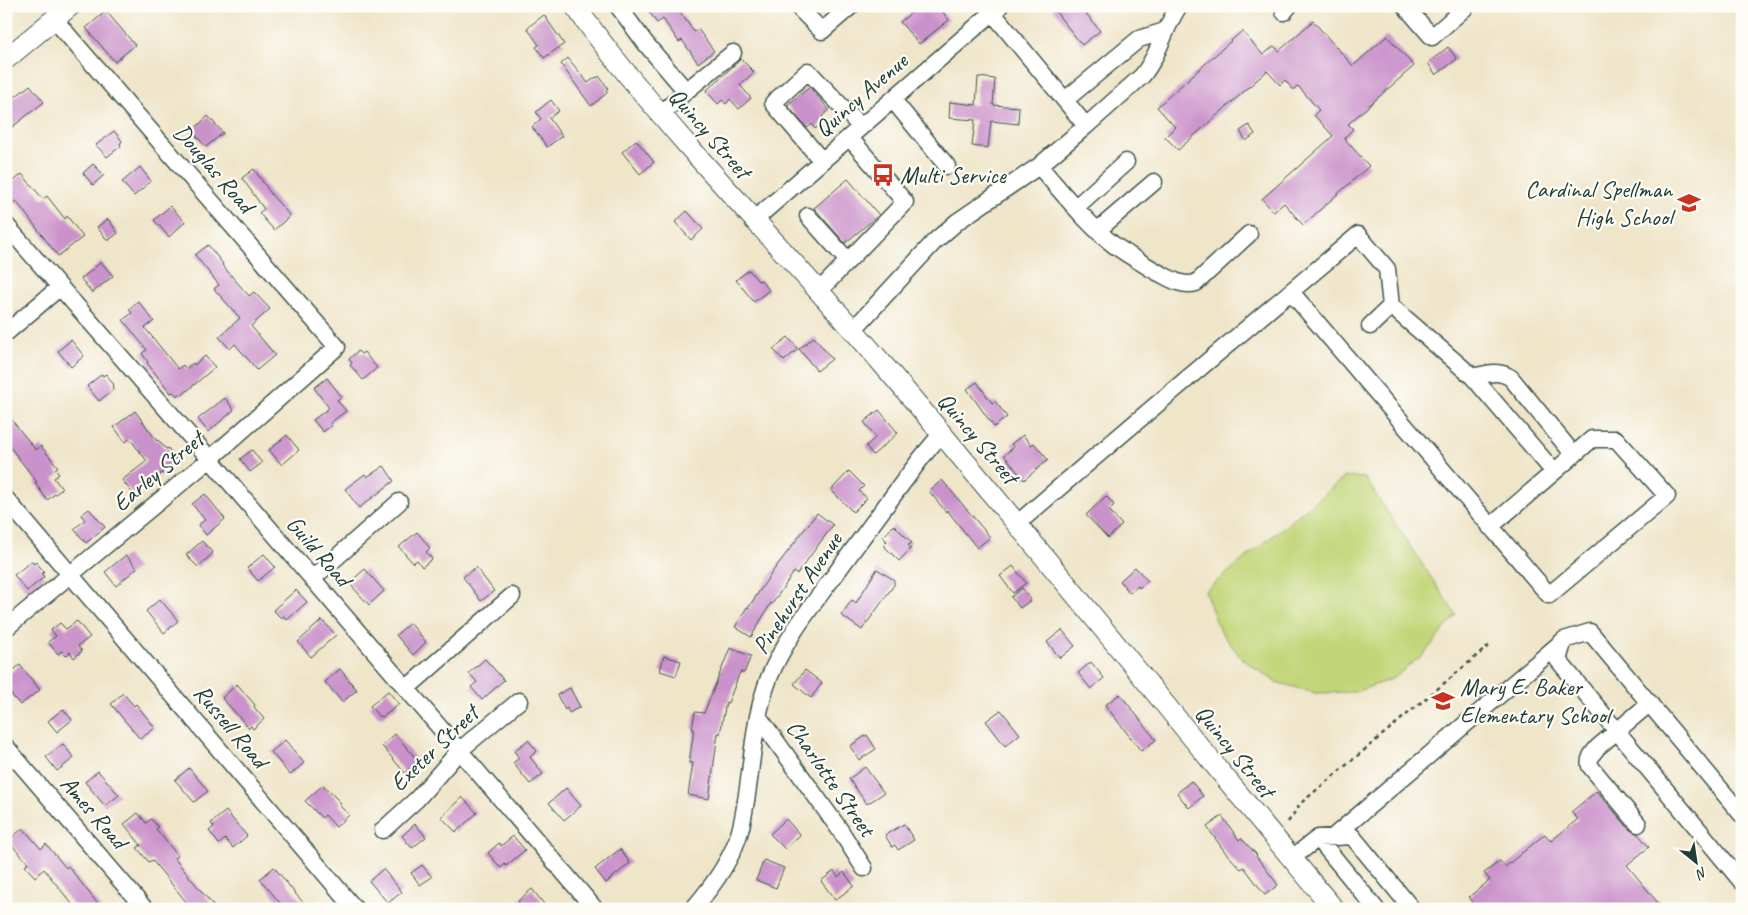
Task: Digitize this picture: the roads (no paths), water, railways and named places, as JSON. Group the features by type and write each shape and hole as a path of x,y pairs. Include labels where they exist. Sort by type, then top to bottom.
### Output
{"main road":[{"path":"6,59 70,6"},
{"name":"Quincy Street","path":"575,6 619,65 661,114 942,433 1334,909"}],"street":[{"path":"618,6 646,44 686,91"},
{"path":"801,6 799,8 822,31 851,6"},
{"path":"853,330 935,241 958,221 1039,166 1142,76 1150,67 1171,18 1179,6"},
{"path":"1405,6 1432,37 1467,6"},
{"path":"993,8 1086,126"},
{"name":"Quincy Avenue","path":"754,220 893,100 993,8"},
{"name":"Douglas Road","path":"54,19 337,347"},
{"path":"1065,100 1139,39 1165,31"},
{"path":"661,114 733,53"},
{"path":"818,292 905,202 808,71 773,103 822,161"},
{"path":"893,100 947,166"},
{"path":"1076,207 1126,162"},
{"path":"1039,166 1113,244 1138,261 1176,282 1188,285 1196,283 1249,234"},
{"path":"1098,230 1154,182"},
{"path":"808,216 848,261"},
{"name":"Guild Road","path":"6,225 210,459 595,909"},
{"path":"1018,524 1358,236 1387,269 1391,306 1473,377 1554,472"},
{"path":"6,333 60,287"},
{"path":"1291,292 1490,527 1548,595 1667,496 1616,439 1592,438 1490,527"},
{"path":"1370,326 1391,306"},
{"name":"Earley Street","path":"6,628 210,459 337,347"},
{"path":"1473,377 1494,372 1505,374 1511,378 1574,455"},
{"name":"Pinehurst Avenue","path":"694,909 720,874 731,854 739,833 748,792 750,764 758,716 769,678 793,634 922,457 942,433"},
{"name":"Russell Road","path":"6,499 355,909"},
{"path":"312,579 399,502"},
{"path":"407,688 512,596"},
{"path":"1292,858 1326,838 1564,640 1590,632 1742,815"},
{"path":"1564,640 1558,660 1742,882"},
{"name":"Exeter Street","path":"383,830 416,799 460,750 520,701"},
{"path":"1638,824 1590,766 1589,761 1591,755 1598,747 1650,703"},
{"name":"Charlotte Street","path":"758,716 840,830 864,868"},
{"name":"Ames Road","path":"6,747 145,909"},
{"path":"1326,838 1352,836 1412,909"},
{"path":"1326,838 1376,909"}],"place":[{"name":"Multi Service","path":"883,175"},
{"name":"Cardinal Spellman High School","path":"1689,203"},
{"name":"Mary E. Baker Elementary School","path":"1443,701"}]}
